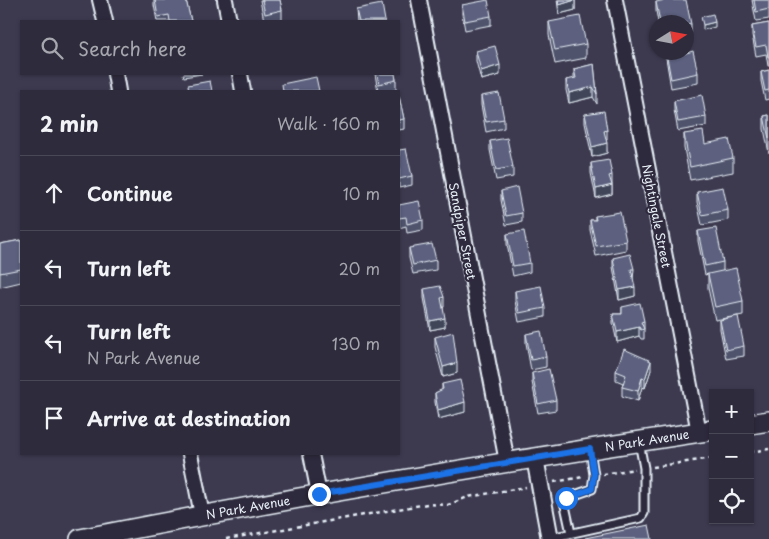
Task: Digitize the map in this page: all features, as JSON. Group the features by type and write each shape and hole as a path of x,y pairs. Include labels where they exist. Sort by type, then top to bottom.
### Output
{"main road":[{"path":"754,423 769,421"},
{"name":"N Park Avenue","path":"80,539 319,494 706,431"}],"street":[{"path":"100,0 104,20"},
{"path":"225,0 229,20"},
{"name":"Sandpiper Street","path":"419,0 507,462"},
{"name":"Nightingale Street","path":"616,0 706,431"},
{"path":"115,75 118,90"},
{"path":"240,75 243,90"},
{"path":"190,455 202,515"},
{"path":"311,455 319,494"},
{"path":"535,458 550,539"}],"lane":[{"path":"550,539 641,518 644,513 644,468 638,441"},
{"path":"571,533 564,501 566,498 592,489 594,475 590,449"}],"path":[{"path":"754,451 769,449"},
{"path":"226,539 427,504 448,505 468,497 526,487"}],"building":[{"path":"155,0 186,0 191,20 170,20 169,15 158,17"},
{"path":"262,0 280,0 282,10 265,14"},
{"path":"488,0 491,16 465,21 462,5"},
{"path":"558,0 575,0 559,5"},
{"path":"686,0 689,15 659,15 656,2"},
{"path":"754,0 769,0 769,9 756,12"},
{"path":"382,4 385,20 359,20 356,9"},
{"path":"713,14 715,22 703,25 701,17"},
{"path":"580,16 586,44 555,50 549,22"},
{"path":"769,23 768,57 766,45 756,47 752,26"},
{"path":"495,46 500,65 481,71 476,51"},
{"path":"694,55 698,73 671,79 667,60 694,60"},
{"path":"594,64 597,94 593,87 569,93 566,80 576,78 574,69"},
{"path":"769,70 769,90 765,91 761,72"},
{"path":"377,75 395,75 396,80 379,84"},
{"path":"316,77 319,90 283,90 282,84"},
{"path":"210,81 212,90 189,90 188,85"},
{"path":"499,93 504,119 486,122 481,96"},
{"path":"702,95 706,117 678,122 674,101"},
{"path":"400,101 404,119 400,120"},
{"path":"604,111 607,130 604,131 607,143 592,147 585,114"},
{"path":"769,115 769,139 764,116"},
{"path":"703,131 705,144 729,139 733,158 690,167 684,134"},
{"path":"507,138 513,167 496,170 490,141"},
{"path":"406,149 412,176 400,179 400,150"},
{"path":"609,160 612,175 609,176 612,185 596,189 591,163"},
{"path":"517,187 522,213 506,216 501,191"},
{"path":"723,187 728,210 702,215 697,192"},
{"path":"419,201 423,220 407,224 406,217 400,218 400,205"},
{"path":"620,212 626,241 596,246 590,220 596,220 595,216"},
{"path":"716,228 723,262 705,266 698,231"},
{"path":"524,231 530,263 513,266 507,234"},
{"path":"20,240 20,269 0,273 0,244"},
{"path":"432,244 436,260 413,265 409,248"},
{"path":"630,254 634,269 631,269 635,287 619,290 613,258"},
{"path":"736,268 743,301 715,307 708,274"},
{"path":"440,286 444,297 441,298 445,318 430,321 424,289"},
{"path":"541,286 545,308 519,313 515,291"},
{"path":"640,303 644,321 641,322 644,329 641,330 639,327 617,332 613,314 622,314 622,307"},
{"path":"738,316 744,346 726,350 720,320"},
{"path":"541,331 546,357 531,360 526,334"},
{"path":"453,332 457,363 443,367 435,337"},
{"path":"624,349 651,361 645,379 642,378 638,391 622,387 626,375 616,371"},
{"path":"549,369 556,400 538,404 532,373"},
{"path":"460,380 465,402 438,410 435,393 443,389 442,384"},
{"path":"649,525 652,539 585,539 585,538"}],"route":[{"path":"319,494 590,449 594,475 592,489 566,498"}]}
